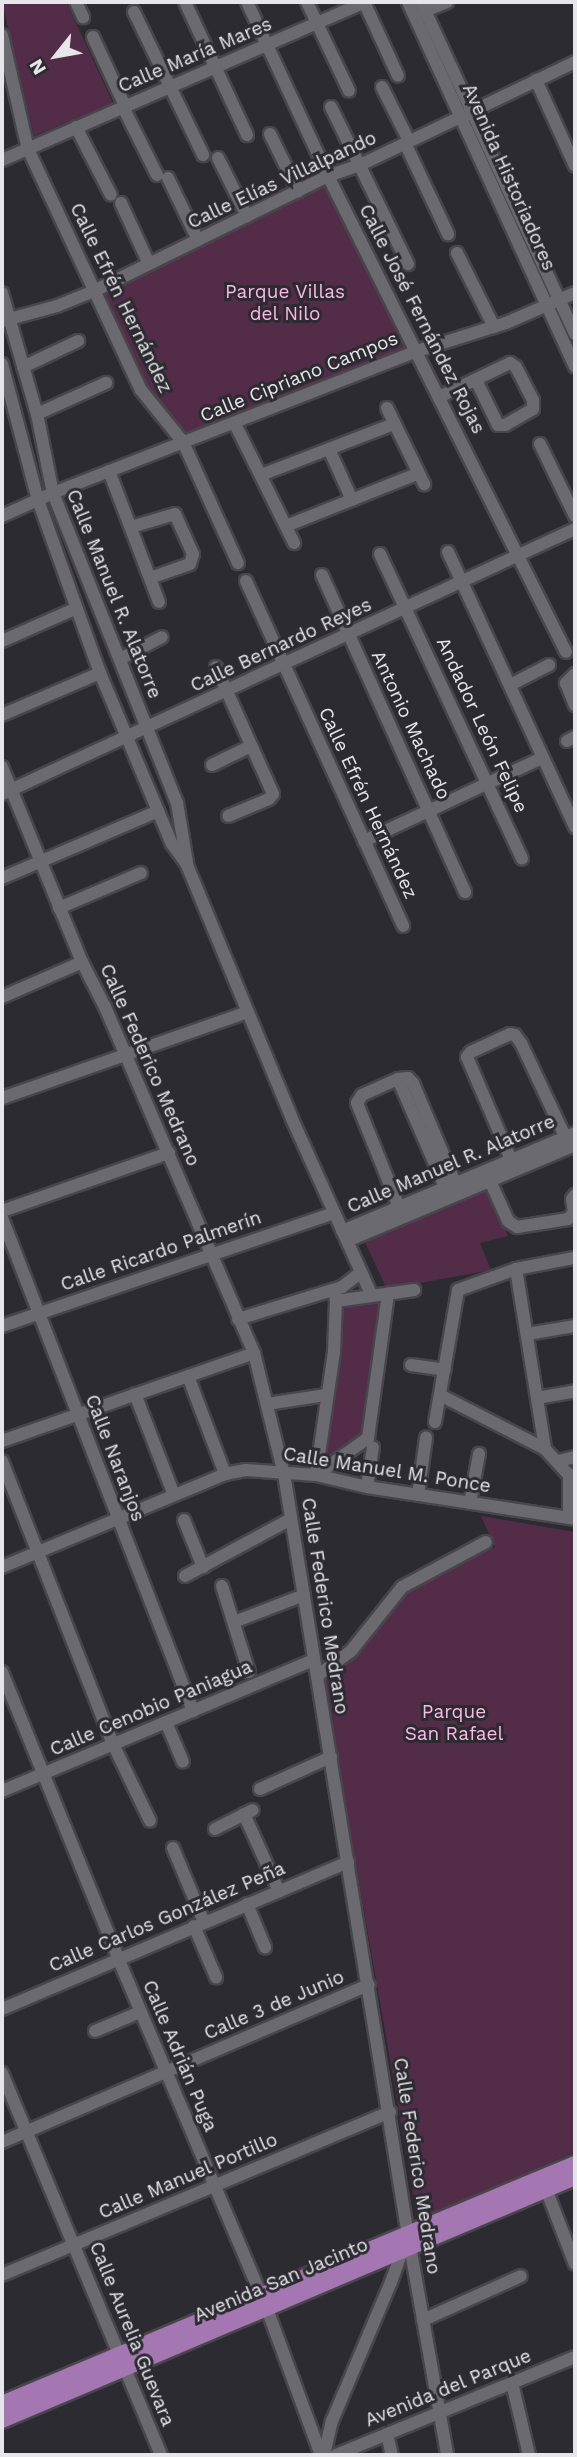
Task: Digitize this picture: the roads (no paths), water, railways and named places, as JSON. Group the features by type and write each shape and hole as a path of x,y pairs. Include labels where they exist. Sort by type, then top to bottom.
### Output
{"main road":[{"name":"Avenida San Jacinto","path":"2,2420 122,2362 405,2243 575,2164"},
{"name":"Avenida San Jacinto","path":"405,2243 575,2177"},
{"name":"Avenida San Jacinto","path":"2,2404 122,2362"}],"street":[{"path":"76,2 83,17"},
{"path":"185,2 247,135"},
{"name":"Calle José Fernández Rojas","path":"247,2 328,176 520,555 565,652"},
{"path":"307,2 349,91"},
{"path":"365,2 398,76"},
{"name":"Calle María Mares","path":"2,160 365,2"},
{"name":"Avenida Historiadores","path":"408,2 575,334"},
{"path":"423,6 447,2"},
{"name":"Avenida Historiadores","path":"423,6 546,305 575,367"},
{"path":"134,12 203,155"},
{"name":"Calle Efrén Hernández","path":"2,35 27,149 145,396 183,442 238,563"},
{"path":"93,37 124,107 198,240"},
{"name":"Calle Elías Villalpando","path":"6,321 57,306 94,291 328,176 360,165 575,62"},
{"path":"536,80 575,166"},
{"path":"382,87 448,234"},
{"path":"331,107 408,264"},
{"path":"76,127 149,264"},
{"path":"270,134 298,191"},
{"path":"218,158 247,216"},
{"path":"457,253 494,327"},
{"name":"Calle Manuel R. Alatorre","path":"2,293 6,321 37,414 53,493 177,803 187,865 333,1213 372,1296"},
{"name":"Calle Cipriano Campos","path":"2,514 417,351 494,327 575,293"},
{"path":"23,367 78,341"},
{"path":"439,397 512,363 533,400 533,409 505,425 498,425 476,380"},
{"name":"Calle Manuel R. Alatorre","path":"2,364 38,500 75,609 172,844 187,865"},
{"path":"37,414 106,383"},
{"path":"286,526 352,500 421,479 387,408"},
{"path":"235,424 294,543"},
{"path":"261,475 394,424"},
{"path":"540,444 575,516"},
{"path":"329,449 352,500"},
{"path":"109,471 159,602"},
{"path":"131,527 175,514 193,559 190,564 150,578"},
{"name":"Calle Bernardo Reyes","path":"7,792 575,529"},
{"path":"448,552 575,827"},
{"name":"Andador León Felipe","path":"380,554 522,859"},
{"name":"Antonio Machado","path":"323,575 347,635 465,892"},
{"name":"Calle Efrén Hernández","path":"246,581 403,926"},
{"path":"2,641 75,609"},
{"path":"120,659 162,637"},
{"path":"510,685 548,664"},
{"path":"216,667 273,796 228,816"},
{"path":"2,715 100,673"},
{"path":"571,677 575,705"},
{"path":"212,765 251,746"},
{"path":"364,841 542,758"},
{"name":"Calle Federico Medrano","path":"2,767 7,792 126,1055 254,1353 284,1474 390,2112 405,2243 423,2320 447,2455"},
{"path":"2,878 158,811"},
{"path":"59,908 141,873"},
{"path":"2,997 82,962"},
{"path":"2,1098 247,1012"},
{"path":"513,1164 467,1057 471,1052 510,1034 516,1035 521,1043 572,1140"},
{"path":"401,1211 357,1103 359,1097 398,1079 408,1078 413,1083 452,1190"},
{"name":"Calle Manuel R. Alatorre","path":"344,1236 572,1140"},
{"path":"2,1211 169,1153"},
{"path":"487,1175 508,1221 517,1227 568,1219 574,1213 572,1199 575,1195"},
{"name":"Calle Ricardo Palmerín","path":"2,1326 333,1213"},
{"name":"Calle Naranjos","path":"2,1218 193,1711"},
{"path":"435,1422 456,1292 463,1286 516,1269 573,1258"},
{"path":"516,1269 545,1449"},
{"path":"335,1295 361,1272"},
{"path":"238,1320 335,1295 372,1296 414,1290"},
{"path":"316,1475 368,1438 388,1293"},
{"path":"316,1475 334,1351 335,1295"},
{"path":"527,1334 575,1326"},
{"path":"2,1441 254,1353"},
{"path":"411,1365 445,1370"},
{"path":"188,1376 225,1474"},
{"path":"537,1398 575,1391"},
{"path":"135,1394 174,1495"},
{"path":"267,1404 326,1395"},
{"path":"440,1395 545,1449 558,1461 572,1478 572,1518"},
{"path":"418,1495 426,1438"},
{"path":"368,1487 373,1447"},
{"path":"470,1503 479,1454"},
{"path":"558,1461 575,1457"},
{"path":"2,1461 113,1744 150,1821"},
{"name":"Calle Manuel M. Ponce","path":"2,1567 225,1474 246,1470 316,1475 368,1487 572,1518"},
{"path":"185,1576 291,1519"},
{"path":"184,1520 202,1567"},
{"path":"317,1675 351,1651 402,1587 486,1542"},
{"path":"222,1586 249,1672"},
{"path":"234,1622 304,1595"},
{"name":"Calle Cenobio Paniagua","path":"2,1791 314,1660"},
{"name":"Calle Adrián Puga","path":"2,1672 140,2012 264,2303 323,2455"},
{"path":"166,1722 183,1762"},
{"path":"260,1790 331,1757"},
{"path":"215,1829 248,1812 279,1891"},
{"path":"173,1849 216,1977"},
{"name":"Calle Carlos González Peña","path":"2,2009 348,1862"},
{"path":"247,1905 265,1947"},
{"name":"Calle 3 de Junio","path":"2,2142 369,1985"},
{"path":"95,2031 140,2012"},
{"name":"Calle Aurelia Guevara","path":"2,2073 161,2455"},
{"name":"Calle Manuel Portillo","path":"2,2274 390,2112"},
{"path":"546,2189 575,2264"},
{"path":"323,2455 332,2421 405,2243"},
{"path":"423,2320 522,2276"},
{"name":"Avenida del Parque","path":"335,2455 575,2357"},
{"path":"512,2383 529,2455"},
{"path":"387,2434 392,2455"}],"park label":[{"name":"Parque Villas del Nilo","path":"285,303"},
{"name":"Parque San Rafael","path":"454,1723"}]}
